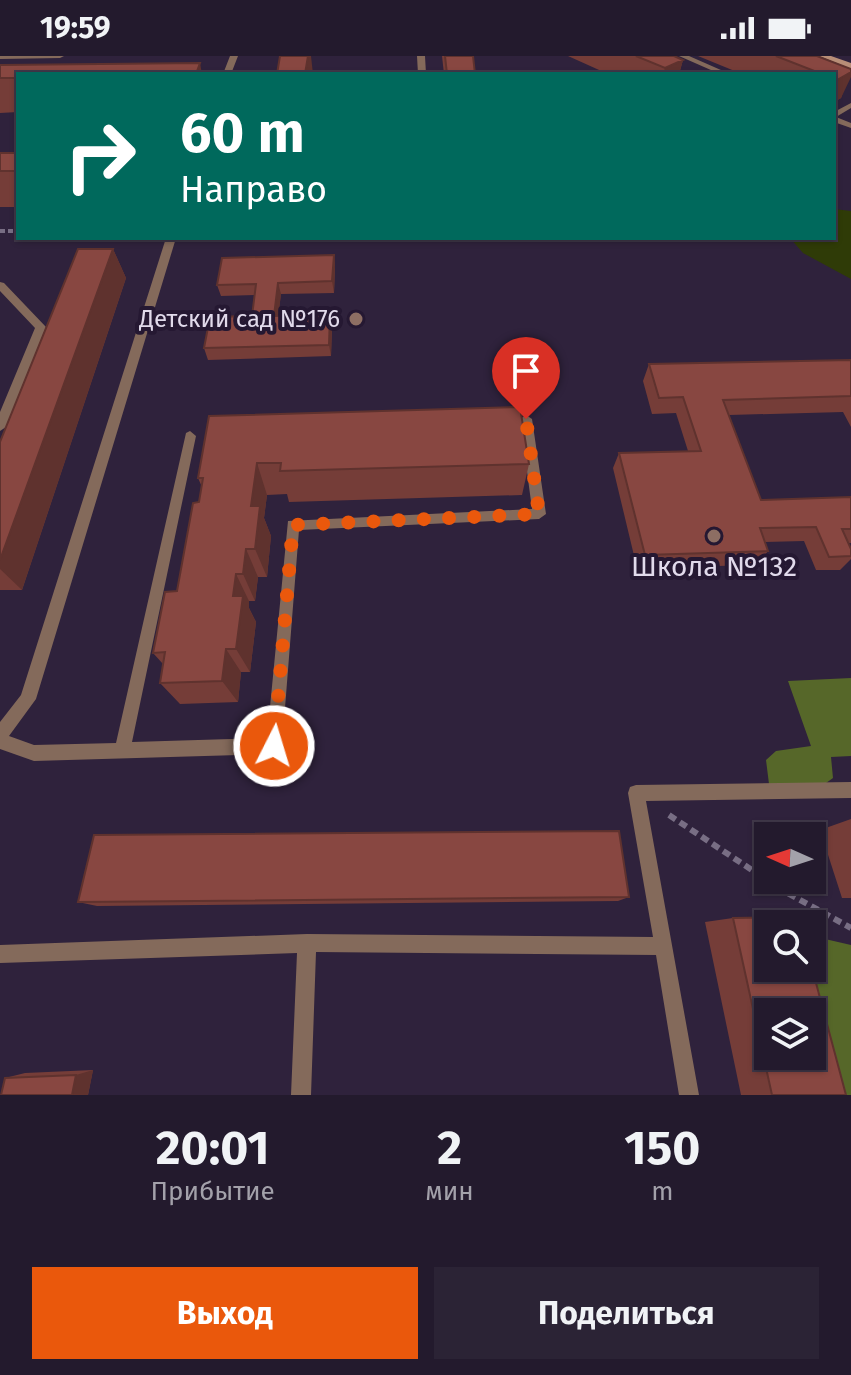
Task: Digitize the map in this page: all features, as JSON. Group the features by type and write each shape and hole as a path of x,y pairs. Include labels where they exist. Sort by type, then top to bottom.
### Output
{"street":[{"path":"823,56 851,66"}],"lane":[{"path":"0,57 60,56"},
{"path":"683,56 721,72"},
{"path":"0,735 28,699 170,240"},
{"path":"0,285 41,327 0,427"},
{"path":"0,741 34,753 123,748 274,746 293,525 539,514 526,419"},
{"path":"123,748 190,436"},
{"path":"689,1095 636,793 851,790"},
{"path":"0,954 307,943 664,946"},
{"path":"301,1095 307,943"}],"path":[{"path":"636,793 782,890 851,928"}],"green space":[{"path":"836,209 851,211 851,279 803,253 792,240 836,240"},
{"path":"851,678 851,756 831,757 833,778 826,783 769,784 766,760 776,751 811,746 788,681"},
{"path":"826,939 851,945 851,1095 820,1095 815,1070 826,1070 826,998 804,998 794,982 826,982"}],"building":[{"path":"280,56 308,56 305,72 277,72"},
{"path":"445,56 473,56 475,72 447,72"},
{"path":"636,56 674,56 683,60 665,68"},
{"path":"776,56 817,56 851,69 837,80 836,72 817,72"},
{"path":"200,63 197,72 16,72 16,78 0,78 0,65"},
{"path":"0,153 16,153 16,171 0,171"},
{"path":"78,249 113,249 0,560 0,442"},
{"path":"334,255 332,281 278,283 274,316 330,314 329,345 204,348 210,317 252,316 256,284 217,285 222,258"},
{"path":"851,360 851,396 723,400 761,500 851,497 851,529 842,529 851,556 829,557 816,527 760,528 768,551 645,555 619,453 701,451 683,397 659,398 649,364"},
{"path":"520,407 529,464 280,471 281,463 257,463 251,506 260,506 255,549 246,549 243,574 236,574 233,596 243,596 236,649 226,649 222,681 160,683 165,652 153,653 165,592 177,591 193,503 199,502 203,478 198,478 209,416"},
{"path":"619,831 629,897 78,902 94,835"},
{"path":"733,918 754,918 754,982 816,982 820,998 754,998 754,1013"},
{"path":"826,1020 846,1095 772,1095 766,1070 826,1070"},
{"path":"76,1075 72,1095 1,1095 5,1078"}],"place":[{"name":"Детский сад №176","path":"356,319"},
{"name":"Школа №132","path":"714,536"}],"route":[{"path":"274,746 293,525 539,514 526,419"}]}
